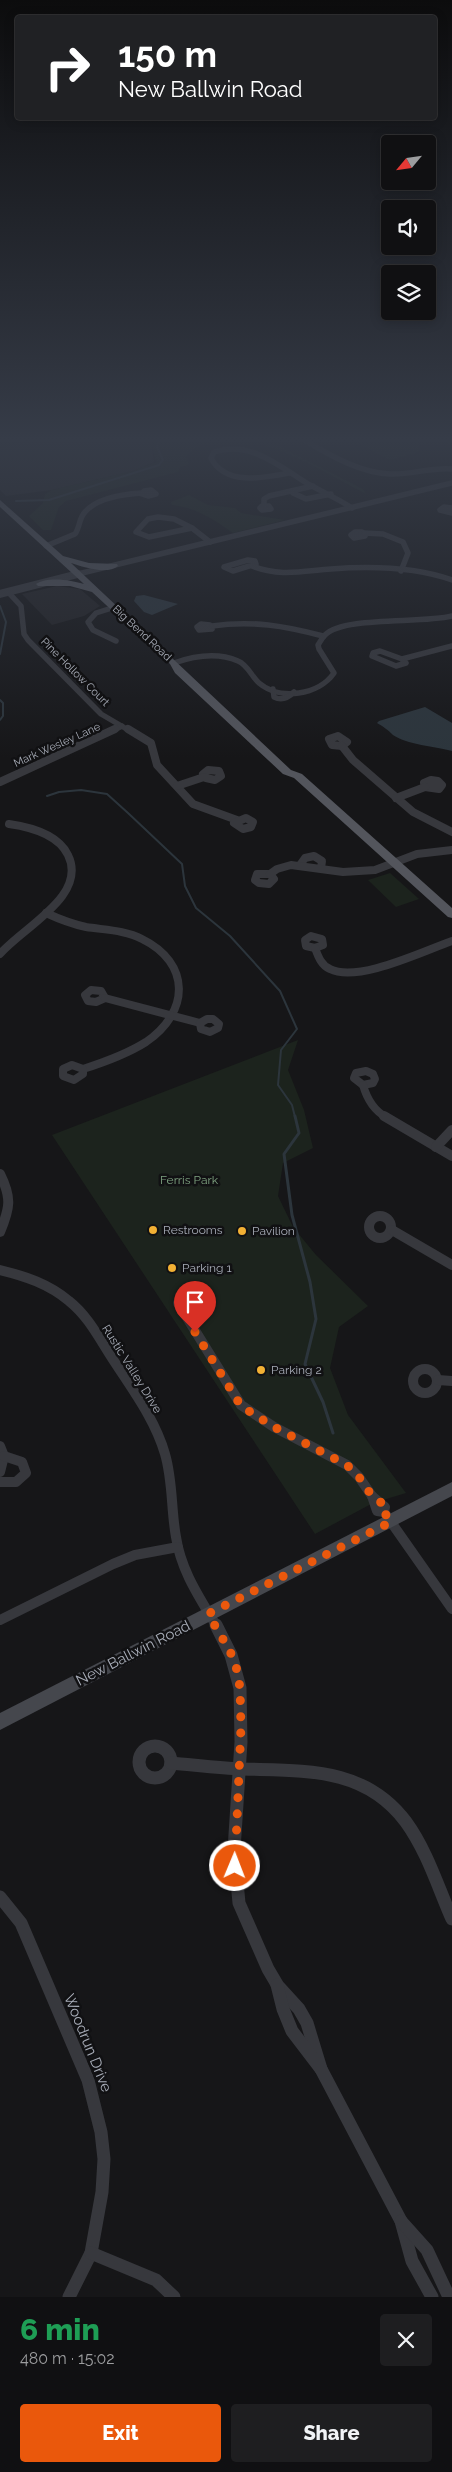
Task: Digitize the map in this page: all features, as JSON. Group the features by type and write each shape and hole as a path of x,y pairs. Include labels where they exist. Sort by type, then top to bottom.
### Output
{"main road":[{"name":"Big Bend Road","path":"43,543 115,607 174,663 178,671 287,772 298,776 452,914"},
{"path":"41,584 59,573 56,555 88,566 114,566"},
{"path":"41,584 71,583 99,593 98,578 114,566"},
{"name":"New Ballwin Road","path":"0,1722 208,1614 388,1517 452,1489"}],"street":[{"path":"46,546 54,543"},
{"path":"4,593 205,543"},
{"path":"401,571 408,556 408,548 402,543"},
{"path":"252,566 256,562 248,560 224,567 231,571 252,566 272,572 292,574 343,569 401,571 435,574 452,580"},
{"name":"Pine Hollow Court","path":"4,593 21,606 24,634 28,640 101,714 151,743 157,765 197,806 237,820"},
{"path":"115,607 96,613 88,622 93,630 116,641"},
{"path":"174,663 200,656 231,659 245,665 256,680 273,689 274,697 280,699 288,698 294,692 318,688 331,679 333,668 318,650 318,645 323,636 334,628 357,624 424,623 452,616"},
{"path":"212,626 240,621 263,621 323,636"},
{"path":"402,659 411,655 452,646"},
{"name":"Mark Wesley Lane","path":"0,782 122,726"},
{"path":"342,746 353,760 420,817 452,832"},
{"path":"177,786 204,777"},
{"path":"396,798 425,788"},
{"path":"0,954 10,941 62,898 71,886 73,868 70,856 50,837 22,826 9,824"},
{"path":"270,874 283,866 300,864 354,872 375,870 417,854 452,850"},
{"path":"46,913 76,925 106,928 128,933 141,939 160,951 174,968 180,983 178,1002 164,1027 142,1045 83,1069"},
{"path":"315,948 319,962 325,967 333,971 354,974 452,941"},
{"path":"105,998 200,1023"},
{"path":"363,1085 368,1099 379,1113 452,1156"},
{"path":"436,1147 452,1130"},
{"path":"0,1174 10,1194 11,1201 0,1232"},
{"path":"392,1230 452,1265"},
{"name":"Rustic Valley Drive","path":"0,1270 42,1283 76,1307 139,1400 153,1425 166,1457 178,1547 190,1583 208,1614"},
{"path":"178,1303 241,1406 274,1427 347,1465 359,1477 372,1496 377,1511 388,1517 448,1596 452,1609"},
{"path":"438,1380 452,1381"},
{"path":"0,1472 2,1451 22,1462 26,1473 16,1482 0,1482"},
{"path":"0,1620 113,1564 136,1555 178,1547"},
{"path":"208,1614 230,1651 237,1670 241,1706 235,1880 248,1928 277,1985 281,2006 292,2032 304,2052 321,2069 401,2221 426,2250 449,2297"},
{"path":"171,1763 333,1774 350,1779 382,1797 406,1822 416,1838 452,1919"},
{"name":"Woodrun Drive","path":"0,1897 21,1923 96,2103 104,2159 102,2192 91,2253 69,2297"},
{"path":"401,2221 407,2246 420,2278 432,2297"},
{"path":"91,2253 156,2280 174,2297"}],"shaded area":[{"path":"57,586 80,589 100,606 84,616 52,625 22,594"},
{"path":"144,595 178,604 152,615 144,612 134,601 136,596"},
{"path":"425,707 452,723 452,751 405,741 377,723"}],"green space":[{"path":"390,873 419,899 396,907 368,880"},
{"name":"Ferris Park","path":"298,1040 288,1070 304,1110 313,1148 283,1163 278,1196 293,1227 316,1255 368,1306 339,1327 330,1368 348,1415 406,1493 373,1503 315,1534 52,1135"}],"waterway":[{"path":"0,606 6,622 0,654"},
{"path":"0,700 3,703 3,716 0,720"},
{"path":"47,796 59,792 81,790 107,794 182,864 185,886 196,908 230,936 280,991 297,1029 281,1050 278,1085 292,1105 295,1117"},
{"path":"295,1116 299,1133 284,1154 292,1215 310,1282 316,1319 305,1364 323,1402 333,1433"}],"place":[{"name":"Restrooms","path":"153,1230"},
{"name":"Pavilion","path":"242,1231"},
{"name":"Parking 1","path":"172,1268"},
{"name":"Parking 2","path":"261,1370"}],"route":[{"path":"195,1332 226,1378 241,1406 274,1427 347,1465 359,1477 372,1496 386,1506 384,1512 391,1522 208,1614 230,1651 237,1670 240,1688 241,1727 235,1866"}]}
